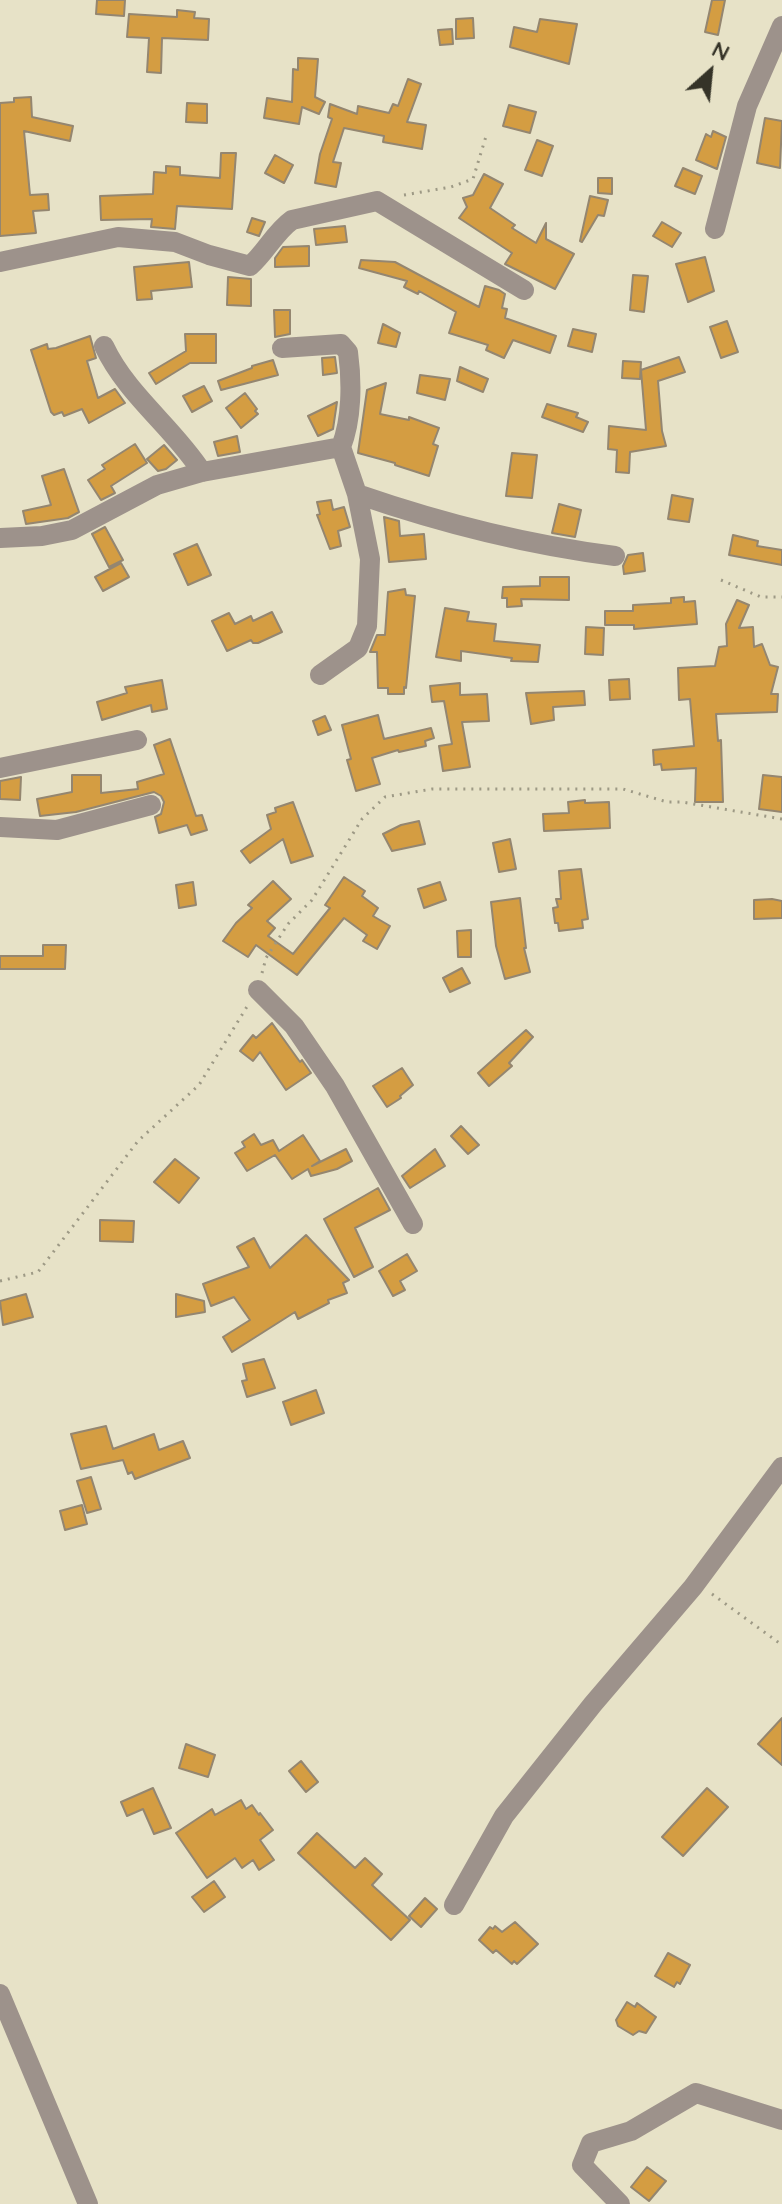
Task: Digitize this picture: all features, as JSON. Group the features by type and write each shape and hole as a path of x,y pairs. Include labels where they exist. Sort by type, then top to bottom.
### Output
{"street":[{"path":"715,229 747,106 782,26"},
{"path":"0,262 118,237 175,242 250,266 282,227 292,220 377,201 524,290"},
{"path":"282,348 341,344 348,352 349,404 341,447 357,494 370,559 367,626 358,648 320,675"},
{"path":"104,346 115,370 186,447 202,472"},
{"path":"0,538 42,536 72,530 157,485 202,472 341,447"},
{"path":"357,494 449,523 568,550 615,556"},
{"path":"0,768 137,740"},
{"path":"0,827 57,830 151,805"},
{"path":"258,990 294,1026 335,1086 413,1224"},
{"path":"454,1905 504,1816 593,1704 696,1583 782,1467"},
{"path":"0,1994 88,2204"},
{"path":"620,2204 582,2165 591,2143 631,2131 696,2093 782,2120"}],"path":[{"path":"377,201 451,187 473,179 487,133"},
{"path":"721,580 761,597 782,597"},
{"path":"0,1281 38,1272 138,1141 199,1085 258,990 266,958 288,924 312,900 362,819 385,797 432,789 623,789 667,802 782,819"},
{"path":"696,1583 782,1645"}],"building":[{"path":"97,0 125,0 124,16 96,14"},
{"path":"712,0 725,0 718,35 705,32"},
{"path":"177,10 195,12 194,18 209,19 208,40 162,38 161,73 147,72 149,38 127,37 129,14 177,17"},
{"path":"473,18 474,38 456,39 456,19"},
{"path":"540,19 577,24 569,64 510,47 514,27 537,32"},
{"path":"452,29 453,44 440,45 438,30"},
{"path":"298,58 318,59 315,97 325,102 319,114 302,107 299,124 264,118 267,98 292,102 293,69 298,70"},
{"path":"408,79 421,84 407,122 426,125 422,149 383,142 384,136 344,128 333,162 341,163 336,187 315,183 320,154 332,119 328,117 330,104 357,114 358,106 389,113 393,104 398,106"},
{"path":"31,97 32,117 73,126 70,141 24,131 30,195 48,194 49,210 33,211 36,233 0,236 0,103"},
{"path":"187,103 207,104 207,123 186,122"},
{"path":"509,105 536,112 530,133 503,126"},
{"path":"765,118 782,121 780,168 757,163"},
{"path":"713,131 726,137 717,169 696,160 706,134 711,137"},
{"path":"537,140 553,146 542,176 525,170"},
{"path":"221,153 236,153 232,209 177,206 175,229 151,227 152,219 101,220 100,196 153,194 154,172 166,173 166,166 180,167 180,175 220,178"},
{"path":"275,155 293,165 284,183 265,173"},
{"path":"683,168 702,176 695,194 675,186"},
{"path":"484,174 503,184 490,208 515,225 512,228 536,243 546,223 546,239 574,254 555,289 505,264 512,253 459,218 467,207 463,198 473,195"},
{"path":"598,178 612,178 612,194 598,193"},
{"path":"590,196 608,200 604,216 598,215 582,242 580,241"},
{"path":"252,218 265,222 259,236 247,232"},
{"path":"662,222 681,233 672,247 653,236"},
{"path":"345,226 347,242 316,245 314,229"},
{"path":"309,246 309,266 275,267 275,258 283,247"},
{"path":"705,257 714,291 688,302 676,264"},
{"path":"361,260 395,262 479,307 485,286 499,290 505,294 502,308 507,309 505,318 556,336 550,353 513,340 504,358 486,350 488,345 449,333 456,312 419,291 418,294 404,287 407,281 359,268"},
{"path":"189,262 192,287 151,291 152,299 137,300 134,267"},
{"path":"633,275 648,276 644,312 630,310"},
{"path":"228,277 251,279 251,306 227,305"},
{"path":"274,310 290,310 290,334 275,337"},
{"path":"727,321 738,352 721,358 710,327"},
{"path":"383,324 400,333 396,347 378,343"},
{"path":"573,329 596,334 592,352 568,346"},
{"path":"185,334 216,334 216,363 190,363 156,384 149,373 186,351"},
{"path":"90,336 96,358 87,361 98,398 115,389 125,403 89,423 82,409 64,416 62,412 54,415 51,412 31,350 47,344 48,349 56,348"},
{"path":"335,357 337,373 323,375 322,358"},
{"path":"679,357 685,372 658,381 666,446 630,452 629,473 616,472 617,450 608,449 609,426 646,430 641,370"},
{"path":"273,360 278,375 221,390 218,381"},
{"path":"623,361 641,362 640,379 622,378"},
{"path":"460,367 488,379 483,392 457,381"},
{"path":"420,375 450,379 445,400 417,393"},
{"path":"386,383 380,414 409,420 409,417 439,428 433,444 438,446 429,476 358,453 367,390"},
{"path":"204,386 212,401 192,412 183,396"},
{"path":"245,393 258,414 241,428 226,408"},
{"path":"337,402 333,429 318,436 308,416"},
{"path":"547,404 578,413 576,417 588,422 583,432 542,417"},
{"path":"237,436 240,452 218,456 214,442"},
{"path":"135,444 147,463 111,486 115,493 101,500 88,480 105,469 102,465"},
{"path":"164,445 177,460 158,471 147,459"},
{"path":"512,453 537,455 532,498 506,496"},
{"path":"64,469 79,512 68,518 26,524 23,511 51,505 42,476"},
{"path":"672,495 693,499 689,522 668,519"},
{"path":"331,500 333,510 344,507 350,527 338,531 341,546 330,549 317,515 320,514 317,502"},
{"path":"559,504 581,510 575,537 552,533"},
{"path":"384,517 399,521 400,536 424,534 426,559 389,562"},
{"path":"105,527 123,560 109,567 92,534"},
{"path":"733,535 758,541 757,546 782,550 782,565 729,555"},
{"path":"197,544 211,575 188,585 174,554"},
{"path":"643,553 645,571 624,574 623,566 628,555"},
{"path":"121,563 129,577 103,591 95,577"},
{"path":"540,577 569,577 569,600 521,599 522,606 507,607 507,598 502,598 503,587 540,586"},
{"path":"405,589 406,595 415,596 406,688 404,694 388,694 388,688 378,688 377,652 370,652 377,635 385,635 388,592"},
{"path":"684,597 684,602 695,601 697,624 634,629 634,625 605,625 605,611 633,611 633,605 671,603 671,598"},
{"path":"737,600 749,605 739,628 753,627 754,647 762,644 770,665 778,667 771,694 778,694 777,712 716,714 718,741 721,740 723,802 695,802 696,768 662,770 661,764 654,765 653,750 694,746 690,699 679,700 678,668 715,666 719,647 727,646 726,624"},
{"path":"445,608 469,612 467,621 496,624 494,641 540,645 538,662 511,661 512,658 461,651 461,661 436,657"},
{"path":"272,612 282,632 258,643 251,640 227,651 212,621 229,613 235,624 251,616 253,621"},
{"path":"586,627 604,628 603,655 585,654"},
{"path":"629,679 630,699 610,700 609,680"},
{"path":"162,680 167,709 152,712 151,705 102,720 97,702 127,693 125,687"},
{"path":"460,683 460,695 487,694 489,721 462,722 470,767 443,771 439,746 452,744 444,701 432,702 430,686"},
{"path":"584,691 585,705 553,707 554,720 531,724 526,693"},
{"path":"378,715 384,739 431,728 434,738 425,741 426,746 372,758 380,784 356,791 342,725"},
{"path":"325,716 331,730 318,735 313,721"},
{"path":"170,739 196,816 202,815 207,830 191,835 187,825 159,833 155,817 161,814 164,802 154,792 76,812 40,816 37,799 72,792 72,775 101,775 101,793 138,789 137,782 164,774 154,745"},
{"path":"763,775 782,777 782,812 759,809"},
{"path":"21,777 20,800 0,799 0,781"},
{"path":"585,800 585,803 609,802 610,828 544,831 543,814 569,813 568,802"},
{"path":"293,802 313,856 291,863 283,839 250,863 241,851 271,829 267,815 276,812 275,808"},
{"path":"419,821 425,844 392,851 383,834"},
{"path":"510,839 516,869 499,872 493,843"},
{"path":"581,869 588,919 582,920 583,928 559,931 553,908 558,907 556,899 561,899 559,871"},
{"path":"344,877 365,891 362,896 378,908 373,916 390,926 377,949 363,941 367,935 344,918 297,975 256,945 248,957 223,941 252,908 248,905 273,881 291,899 267,921 275,928 268,936 293,954 330,908 325,905"},
{"path":"193,882 196,905 179,908 176,885"},
{"path":"440,882 446,900 424,908 418,889"},
{"path":"520,898 524,948 530,972 505,979 496,946 491,902"},
{"path":"754,900 782,901 782,918 754,919"},
{"path":"471,930 471,957 458,957 457,931"},
{"path":"43,945 66,945 65,969 0,969 0,956 43,956"},
{"path":"462,968 470,983 450,992 443,978"},
{"path":"272,1023 311,1073 286,1090 260,1052 253,1061 240,1051 253,1035 256,1038"},
{"path":"526,1030 533,1037 509,1063 512,1066 489,1086 478,1073"},
{"path":"402,1068 413,1085 387,1107 373,1086"},
{"path":"461,1126 479,1145 468,1154 451,1136"},
{"path":"254,1134 261,1145 273,1140 279,1151 303,1135 320,1161 312,1166 346,1149 352,1161 311,1176 308,1169 292,1179 275,1155 247,1171 235,1153 245,1147 242,1142"},
{"path":"435,1149 445,1166 410,1188 402,1176"},
{"path":"175,1159 199,1178 179,1203 154,1182"},
{"path":"378,1188 390,1210 355,1228 373,1267 354,1277 324,1219"},
{"path":"100,1220 134,1221 133,1242 100,1241"},
{"path":"306,1235 349,1280 343,1283 347,1293 328,1300 329,1303 298,1319 295,1312 232,1352 223,1337 250,1320 234,1297 211,1306 203,1284 249,1267 237,1247 254,1238 270,1268"},
{"path":"407,1254 417,1271 400,1281 405,1290 393,1296 379,1271"},
{"path":"26,1294 33,1317 3,1325 0,1301"},
{"path":"176,1294 204,1301 205,1312 176,1317"},
{"path":"264,1359 275,1388 247,1397 242,1381 247,1380 243,1364"},
{"path":"316,1390 324,1413 291,1425 283,1402"},
{"path":"106,1426 113,1449 154,1434 159,1450 183,1441 190,1458 135,1479 132,1472 128,1474 123,1460 81,1469 71,1434"},
{"path":"91,1477 101,1509 87,1513 77,1481"},
{"path":"82,1505 87,1524 65,1530 60,1511"},
{"path":"782,1718 782,1765 758,1744"},
{"path":"186,1744 215,1755 208,1777 179,1768"},
{"path":"301,1761 318,1782 306,1792 289,1771"},
{"path":"153,1788 171,1828 154,1834 143,1809 127,1816 121,1802"},
{"path":"707,1788 728,1807 683,1856 662,1837"},
{"path":"241,1800 246,1809 252,1805 273,1830 260,1840 274,1860 259,1870 253,1860 242,1868 235,1858 207,1878 176,1833 212,1809 215,1815"},
{"path":"317,1833 355,1868 365,1858 382,1874 372,1885 410,1920 391,1940 298,1853"},
{"path":"214,1881 225,1897 204,1912 192,1897"},
{"path":"425,1898 437,1909 421,1927 409,1916"},
{"path":"515,1922 538,1944 517,1964 514,1961 512,1964 479,1940 490,1927 493,1929 495,1926 502,1932"},
{"path":"668,1953 690,1965 680,1984 677,1982 674,1987 655,1976"},
{"path":"627,2002 635,2007 637,2003 656,2017 646,2033 639,2031 633,2035 618,2026 616,2020"},
{"path":"647,2167 666,2181 649,2201 631,2187"}]}
